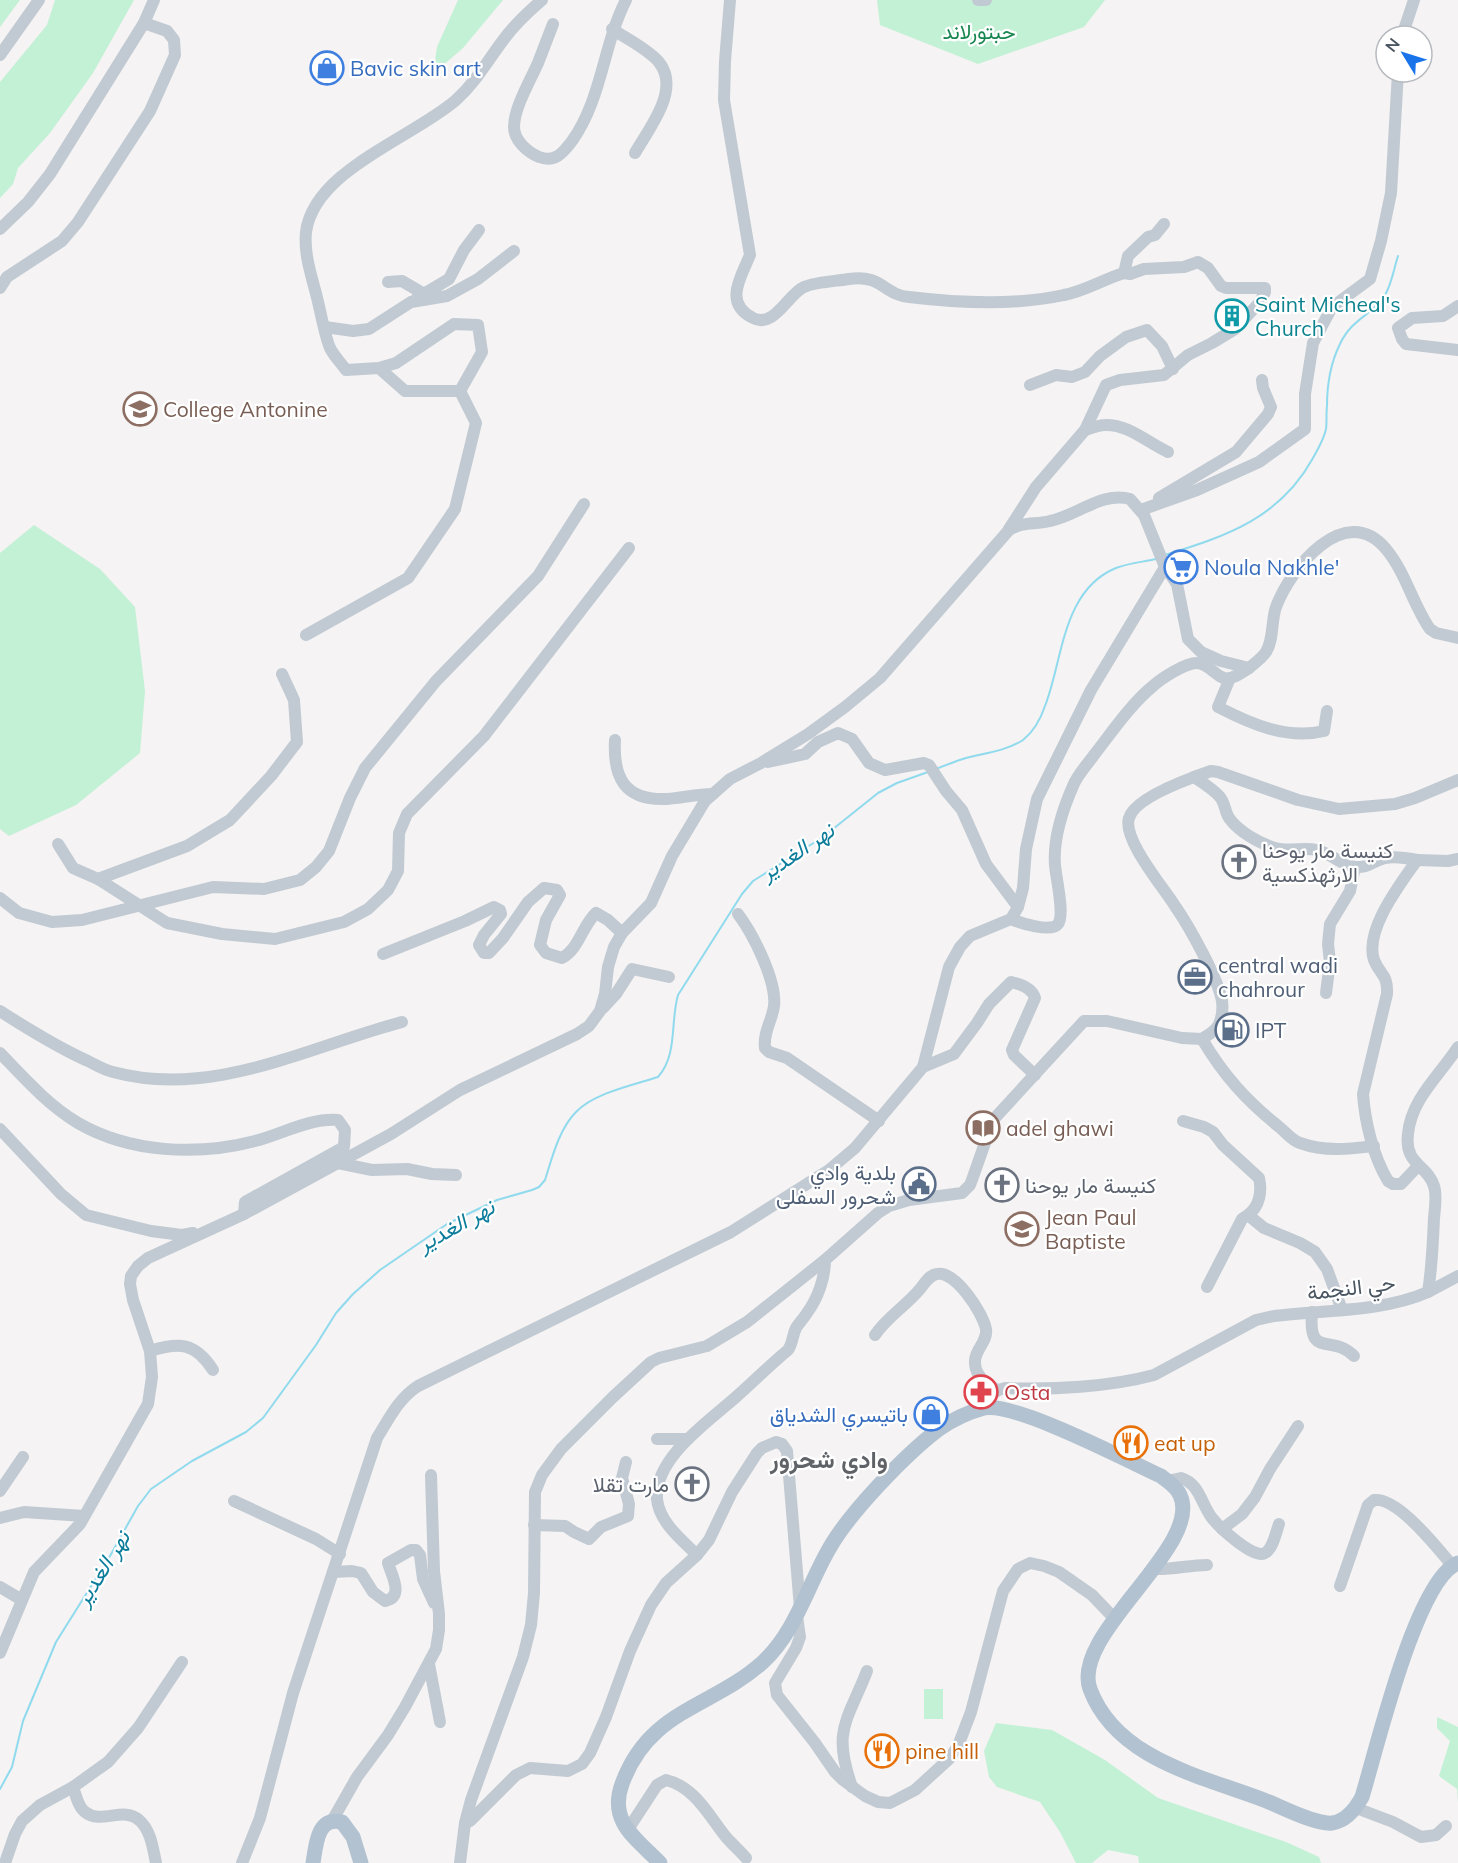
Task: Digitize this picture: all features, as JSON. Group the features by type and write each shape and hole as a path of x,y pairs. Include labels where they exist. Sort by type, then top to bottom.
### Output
{"main road":[{"path":"660,1863 627,1831 622,1822 618,1806 621,1785 633,1760 659,1727 743,1677 763,1661 781,1642 798,1613 829,1549 847,1522 893,1473 939,1430 957,1419 991,1408 1031,1418 1161,1476 1175,1487 1180,1494 1184,1512 1177,1531 1154,1569 1114,1618 1091,1657 1087,1674 1089,1686 1100,1708 1114,1728 1151,1755 1176,1767 1307,1817 1333,1823 1356,1808 1416,1625 1434,1588 1455,1564"},
{"path":"313,1863 317,1836 322,1827 332,1821 342,1822 354,1837 361,1863"}],"street":[{"path":"0,55 39,0"},
{"path":"0,229 28,202 50,174 144,23 154,0"},
{"path":"460,391 482,352 478,325 454,324 396,363 379,368 346,370 330,348 306,252 306,230 318,203 340,178 370,155 437,116 456,100 470,87 516,24 542,0"},
{"path":"553,24 522,97 514,125 517,139 524,147 543,158 556,158 574,138 592,103 612,29 626,0"},
{"path":"600,1011 614,946 622,933 651,903 685,833 705,801 730,779 808,734 880,678 1009,530 1036,487 1085,430 1106,385 1120,380 1168,372 1188,355 1212,344 1245,321 1264,296 1265,288 1221,286 1208,268 1198,262 1184,267 1144,269 1130,274 1124,273 1086,289 1064,295 996,302 906,297 898,295 873,280 850,279 805,286 768,319 759,321 752,318 738,303 736,294 743,267 750,255 724,100 724,61 730,0"},
{"path":"978,0 986,0"},
{"path":"1406,24 1414,0"},
{"path":"0,288 7,277 62,241 78,222 150,111 175,55 174,40 167,32 144,23"},
{"path":"612,29 660,63 667,88 661,106 635,153"},
{"path":"1144,509 1259,462 1305,429 1305,394 1313,343 1332,307 1370,279 1381,241 1391,193 1397,84"},
{"path":"1124,273 1128,256 1148,237 1155,235 1164,224"},
{"path":"325,327 353,331 369,329 449,279 464,250 479,230"},
{"path":"411,302 447,296 478,279 514,251"},
{"path":"388,282 402,281 424,294"},
{"path":"1458,306 1443,316 1412,318 1398,328 1406,344 1458,350"},
{"path":"1030,386 1056,375 1072,377 1085,372 1100,356 1126,337 1147,330 1162,346 1168,372"},
{"path":"379,368 405,391 460,391"},
{"path":"1144,509 1236,452 1268,414 1271,407 1262,380"},
{"path":"306,635 408,578 455,509 476,423 460,391"},
{"path":"1085,430 1105,425 1129,430 1148,443 1168,452"},
{"path":"1009,530 1020,523 1049,522 1113,498 1130,499 1144,509 1165,567 1177,584 1188,639 1201,652 1249,668"},
{"path":"0,898 19,913 52,922 82,920 213,887 264,889 300,880 316,867 329,851 350,798 365,768 436,681 538,576 584,504"},
{"path":"1011,919 1024,924 1049,928 1059,922 1061,914 1055,864 1059,822 1074,783 1114,729 1150,688 1168,675 1191,664 1199,663 1208,666 1219,676 1230,678 1249,668 1266,652 1275,610 1290,577 1302,562 1323,543 1350,533 1361,533 1371,537 1385,548 1430,630 1458,638"},
{"path":"58,844 74,868 98,879 167,923 222,934 274,939 344,922 368,909 388,890 398,871 399,833 407,814 484,736 628,548"},
{"path":"242,1863 260,1818 293,1693 377,1438 392,1413 407,1393 418,1386 731,1232 829,1170 855,1148 923,1067 949,967 960,947 970,936 1011,919 1018,907 1023,888 1028,836 1037,799 1090,690 1165,567"},
{"path":"98,879 187,846 230,820 271,776 297,742 294,700 282,674"},
{"path":"1230,678 1218,707 1246,722 1276,731 1312,734 1324,731 1328,711"},
{"path":"761,763 805,754 818,742 838,733 852,739 869,763 885,770 924,763 934,771 945,791 962,810 986,864 1018,907"},
{"path":"615,740 618,776 621,782 637,794 662,799 712,794"},
{"path":"460,1863 465,1823 523,1657 531,1625 534,1593 535,1492 542,1475 578,1432 643,1369 659,1358 707,1346 770,1306 889,1206 909,1200 962,1193 970,1185 993,1120 1080,1024 1089,1019 1107,1021 1182,1038 1202,1039 1220,1023 1223,1004 1220,995 1181,915 1145,862 1128,825 1129,816 1138,806 1175,784 1211,771 1298,800 1339,809 1395,804 1458,780"},
{"path":"1194,777 1218,795 1228,816 1236,826 1265,844 1282,850 1315,849 1343,864 1355,867 1371,866 1383,858 1405,857 1417,860 1448,861 1458,859"},
{"path":"1417,860 1388,904 1380,920 1373,945 1375,961 1388,982 1385,1005 1363,1094 1364,1110 1383,1173 1393,1184 1401,1184 1418,1166"},
{"path":"1326,993 1330,962 1328,944 1330,924 1350,891 1355,867"},
{"path":"382,954 494,907 501,914 479,945 484,952 489,953 503,938 528,902 544,888 552,888 560,895 542,933 540,945 546,953 562,958 568,954 596,913 622,933"},
{"path":"738,914 763,958 774,1001 774,1010 765,1033 765,1048 769,1052 787,1058 879,1121"},
{"path":"0,1653 34,1572 75,1531 148,1404 152,1377 150,1351 130,1284 131,1276 138,1266 148,1258 244,1214 338,1163 391,1134 460,1090 577,1034 589,1026 616,994 632,969 669,977"},
{"path":"923,1067 954,1054 989,1004 1011,982 1020,984 1034,994 1035,998 1012,1050 1014,1055 1035,1075"},
{"path":"0,1011 62,1049 110,1072 145,1080 199,1079 265,1066 370,1030 402,1022"},
{"path":"1202,1039 1222,1071 1239,1091 1293,1140 1328,1149 1345,1150 1374,1146"},
{"path":"1428,1292 1432,1266 1435,1189 1429,1176 1411,1158 1407,1136 1409,1126 1427,1088 1458,1047"},
{"path":"0,1053 43,1097 78,1123 128,1144 170,1150 216,1148 255,1141 324,1119 338,1120 345,1130 344,1147 245,1202 244,1214"},
{"path":"1183,1121 1213,1132 1223,1145 1259,1178 1259,1199 1254,1210 1242,1219 1207,1287"},
{"path":"0,1129 61,1194 86,1215 151,1231 182,1235 206,1231"},
{"path":"338,1163 372,1170 407,1169 432,1174 456,1174"},
{"path":"1248,1215 1264,1228 1315,1252 1327,1269 1342,1310"},
{"path":"697,1555 669,1526 661,1513 657,1500 664,1470 688,1439 788,1350 793,1343 795,1330 810,1310 821,1286 825,1260"},
{"path":"874,1335 929,1278 938,1273 943,1274 963,1289 976,1306 985,1326 986,1336 975,1356 974,1364 983,1380 997,1390 989,1399 991,1408 1002,1399 1023,1389"},
{"name":"حي النجمة","path":"997,1390 1084,1386 1154,1375 1256,1320 1312,1311 1342,1310 1408,1299 1428,1292 1458,1276"},
{"path":"1312,1311 1312,1335 1316,1340 1346,1349 1354,1356"},
{"path":"150,1351 172,1345 189,1347 195,1350 213,1370"},
{"path":"1222,1529 1242,1515 1298,1426"},
{"path":"657,1439 688,1439"},
{"path":"465,1823 470,1821 516,1775 524,1770 530,1768 568,1771 582,1764 590,1754 630,1651 651,1605 666,1582 697,1555 709,1540 732,1492 757,1453 771,1443 782,1444 786,1451 790,1479 800,1637 774,1689 816,1743 835,1772 853,1788 878,1802 890,1803 915,1790 949,1759 958,1746 971,1712 1003,1591 1018,1569 1030,1563 1059,1572 1092,1595 1114,1618"},
{"path":"0,1491 23,1457"},
{"path":"534,1525 565,1526 589,1539 601,1527 626,1517 629,1511 622,1478 626,1462"},
{"path":"332,1821 357,1777 405,1707 436,1649 439,1614 434,1571 431,1475"},
{"path":"1167,1481 1181,1478 1192,1484 1211,1517 1222,1529 1259,1555 1265,1554 1269,1549 1279,1524"},
{"path":"1340,1586 1368,1505 1374,1500 1384,1501 1411,1520 1455,1564"},
{"path":"234,1501 316,1539 340,1554"},
{"path":"0,1518 24,1512 84,1516"},
{"path":"333,1572 361,1573 373,1592 385,1601 390,1600 394,1596 396,1582 388,1563 411,1550 416,1550 420,1555 423,1579 439,1614"},
{"path":"1154,1569 1207,1564"},
{"path":"0,1587 22,1600"},
{"path":"5,1863 22,1821 40,1805 73,1787 108,1762 138,1728 182,1662"},
{"path":"429,1664 440,1722"},
{"path":"853,1788 846,1769 843,1727 867,1671"},
{"path":"627,1831 657,1785 662,1781 672,1781 708,1810 726,1836 746,1858"},
{"path":"73,1787 80,1806 86,1813 99,1817 131,1815 139,1819 151,1842 156,1863"},
{"path":"1356,1808 1393,1822 1421,1837 1436,1835 1446,1826"}],"green space":[{"path":"0,0 20,0 0,27"},
{"path":"55,0 134,0 93,73 50,133 18,168 13,184 0,198 0,82 47,25"},
{"path":"458,0 503,0 463,48 433,74 437,47"},
{"name":"حبتورلاند","path":"877,0 1105,0 1084,27 978,64 880,25"},
{"path":"34,525 100,569 135,607 145,691 140,753 76,805 9,836 0,829 0,553"},
{"path":"924,1689 943,1689 943,1719 924,1719"},
{"path":"1437,1717 1458,1727 1458,1802 1457,1789 1439,1776 1450,1741 1437,1728"},
{"path":"996,1723 1052,1730 1105,1760 1158,1798 1286,1842 1319,1857 1321,1863 1139,1863 1138,1856 1108,1850 1092,1863 1076,1863 1060,1832 1040,1802 997,1787 989,1777 984,1751"}],"waterway":[{"name":"نهر الغدير","path":"1165,555 1210,540 1250,522 1285,496 1300,479 1325,433 1328,382 1337,352 1350,328 1375,307 1385,295 1398,256"},
{"name":"نهر الغدير","path":"936,769 966,758 1010,747 1027,737 1043,711 1067,628 1085,592 1098,578 1116,568 1156,559"},
{"name":"نهر الغدير","path":"0,1789 12,1767 23,1721 56,1642 110,1556 138,1506 151,1489 192,1461 246,1432 263,1418 316,1345 336,1313 380,1270 447,1224 497,1200 539,1187 545,1180 561,1135 576,1112 603,1095 658,1077 671,1048 678,995 742,894 753,881 823,837 878,793 897,783 928,772"}],"place":[{"name":"Bavic skin art","path":"327,68"},
{"name":"Saint Micheal's Church","path":"1232,316"},
{"name":"College Antonine","path":"140,409"},
{"name":"Noula Nakhle'","path":"1181,567"},
{"name":"كنيسة مار يوحنا الارثهذكسية","path":"1239,862"},
{"name":"central wadi chahrour","path":"1195,977"},
{"name":"IPT","path":"1232,1030"},
{"name":"adel ghawi","path":"983,1128"},
{"name":"بلدية وادي شحرور السفلى","path":"919,1184"},
{"name":"كنيسة مار يوحنا","path":"1002,1185"},
{"name":"Jean Paul Baptiste","path":"1022,1229"},
{"name":"Osta","path":"981,1392"},
{"name":"باتيسري الشدياق","path":"931,1414"},
{"name":"eat up","path":"1131,1443"},
{"name":"مارت تقلا","path":"692,1484"},
{"name":"pine hill","path":"882,1751"}],"district":[{"name":"وادي شحرور","path":"829,1459"}]}
